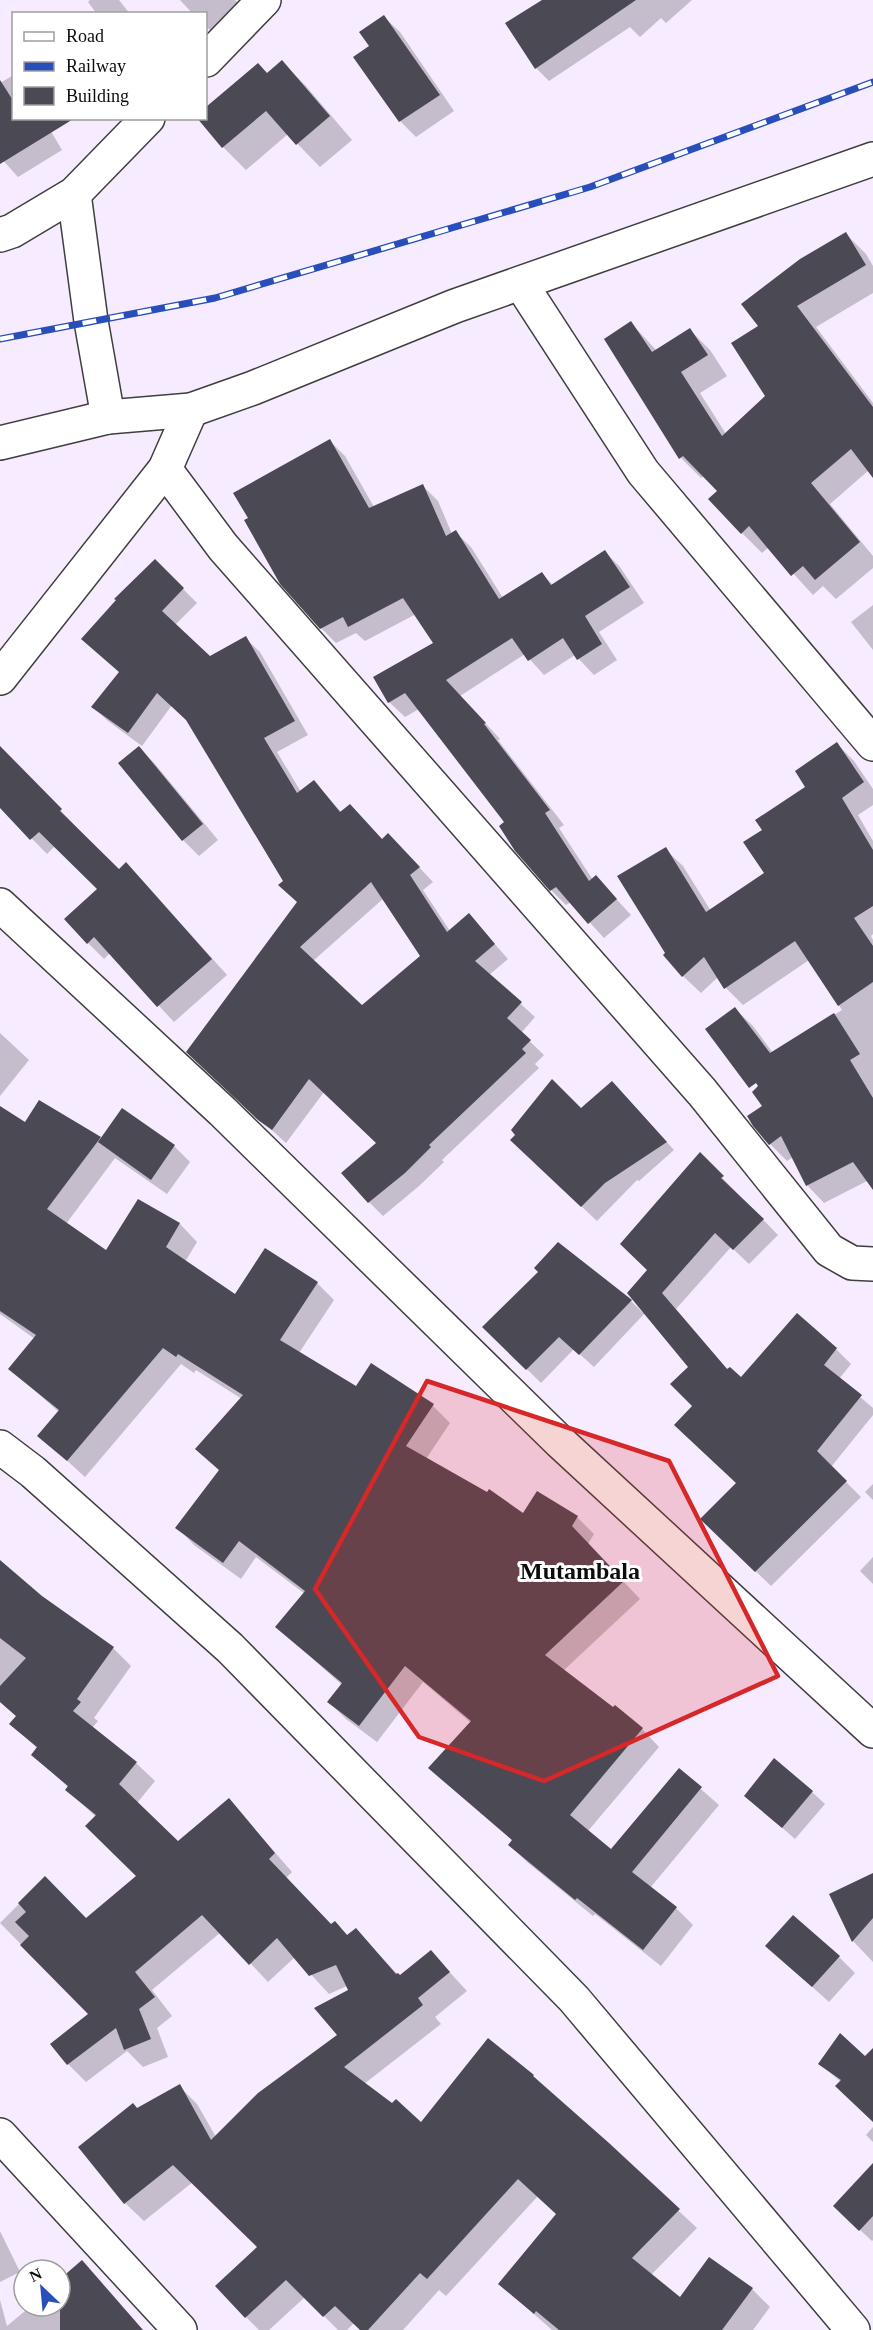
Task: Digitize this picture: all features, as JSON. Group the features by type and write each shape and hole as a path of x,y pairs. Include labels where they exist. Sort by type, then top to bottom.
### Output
{"street":[{"path":"207,59 264,0"},
{"path":"0,235 12,231 74,194 146,120"},
{"path":"0,443 108,417 191,410 253,388 455,306 873,159"},
{"path":"74,194 91,321 108,417"},
{"path":"521,284 643,472 873,744"},
{"path":"0,678 165,469 191,410"},
{"path":"165,469 223,547 702,1092 829,1250 852,1263 873,1264"},
{"path":"0,905 222,1111 560,1442 873,1731"},
{"path":"0,1447 33,1472 230,1648 566,1990 853,2330"},
{"path":"0,2134 180,2330"}],"highlighted area":[{"path":"427,1381 669,1461 778,1676 544,1781 419,1737 315,1589"}],"building":[{"path":"542,0 636,0 535,69 505,23"},
{"path":"384,15 440,95 399,122 353,57 369,46 359,32"},
{"path":"282,60 330,116 296,145 266,111 222,148 199,120 207,120 207,106 258,63 267,73"},
{"path":"0,80 12,99 12,120 72,120 0,164"},
{"path":"846,232 866,265 797,306 873,407 873,478 851,449 811,483 860,542 815,580 803,566 791,576 749,526 741,534 708,499 717,491 683,456 679,459 604,339 631,321 652,352 690,328 708,355 681,372 722,436 765,396 731,343 758,326 741,304 800,259"},
{"path":"330,439 369,508 423,484 446,536 456,530 499,599 542,572 551,585 605,550 630,587 585,616 602,644 577,660 563,638 528,661 512,638 446,680 486,723 484,724 550,810 545,813 589,881 596,875 617,899 588,924 556,887 550,891 515,851 499,826 504,822 405,693 388,703 373,677 433,643 403,598 348,627 343,617 320,629 280,584 244,520 248,518 233,493"},
{"path":"155,559 184,588 162,611 210,656 246,636 295,721 264,738 297,793 314,780 340,812 350,804 382,839 388,833 420,867 410,875 447,932 469,913 495,944 475,961 522,1002 507,1018 531,1040 522,1049 526,1053 429,1145 431,1147 405,1173 368,1203 341,1173 376,1143 309,1079 272,1130 258,1120 186,1052 297,902 278,885 283,881 186,720 157,693 128,733 91,707 119,672 81,639 116,600 114,599","holes":["371,882 420,956 362,1005 300,947"]},
{"path":"837,742 864,782 842,798 873,850 873,906 854,918 873,946 873,982 838,1006 795,941 724,989 704,957 682,977 663,955 665,953 617,876 666,847 706,912 764,873 743,842 762,830 755,820 805,787 795,771"},
{"path":"0,746 62,809 60,811 119,869 126,862 212,959 157,1007 94,937 87,944 64,919 97,889 39,832 30,840 0,808"},
{"path":"139,746 203,824 182,841 118,763"},
{"path":"735,1007 770,1053 834,1013 860,1054 850,1060 873,1098 873,1190 853,1162 806,1186 781,1136 769,1145 753,1126 747,1116 762,1106 752,1092 758,1086 756,1083 749,1088 705,1029"},
{"path":"552,1079 581,1108 612,1081 667,1142 605,1183 581,1207 510,1140 515,1135 511,1130"},
{"path":"39,1100 101,1137 47,1209 106,1250 138,1199 180,1223 166,1247 235,1294 265,1248 318,1282 280,1340 356,1386 371,1363 434,1404 406,1446 487,1492 489,1489 523,1513 537,1491 578,1516 572,1526 624,1581 545,1655 643,1728 570,1815 611,1849 679,1768 702,1787 632,1872 677,1907 643,1950 577,1898 575,1900 508,1845 512,1840 428,1768 471,1721 405,1666 359,1726 327,1702 342,1683 275,1627 305,1591 239,1541 223,1563 175,1528 219,1470 195,1449 243,1395 178,1354 176,1357 163,1348 67,1461 37,1436 59,1410 8,1369 36,1335 0,1311 0,1106 25,1122"},
{"path":"122,1108 175,1145 151,1180 98,1142"},
{"path":"700,1152 724,1176 721,1178 764,1219 733,1250 715,1233 662,1293 727,1369 730,1367 741,1377 797,1313 837,1348 824,1365 862,1395 817,1451 847,1481 755,1572 700,1519 736,1483 674,1425 692,1406 670,1384 688,1367 627,1293 647,1270 620,1244"},
{"path":"558,1242 632,1300 579,1355 559,1337 526,1370 482,1327 538,1272 534,1268"},
{"path":"0,1560 42,1596 114,1647 77,1699 81,1702 73,1711 137,1762 119,1784 178,1841 229,1798 275,1853 269,1859 331,1924 335,1921 347,1935 356,1928 396,1974 400,1975 431,1950 450,1972 418,1998 423,2005 344,2067 392,2103 396,2099 421,2122 488,2038 534,2075 680,2209 632,2258 680,2297 709,2257 753,2288 722,2330 559,2330 536,2311 534,2314 498,2284 556,2214 518,2179 427,2279 420,2273 368,2330 360,2330 335,2306 323,2317 286,2280 245,2318 215,2286 257,2247 173,2165 124,2204 78,2147 133,2103 137,2108 180,2084 211,2140 258,2093 337,2035 314,2008 348,1990 336,1965 309,1976 277,1938 249,1965 202,1915 135,1972 155,1997 139,2009 151,2039 124,2050 116,2028 67,2065 50,2044 88,2014 20,1945 29,1936 15,1922 26,1912 18,1903 45,1876 86,1918 136,1876 85,1826 96,1815 65,1790 68,1786 31,1755 37,1747 9,1724 16,1716 0,1702 0,1686 26,1658 0,1638"},
{"path":"774,1758 813,1791 782,1828 744,1796"},
{"path":"873,1873 873,1918 852,1942 829,1894"},
{"path":"793,1915 840,1956 812,1987 765,1946"},
{"path":"840,2033 865,2056 873,2048 873,2122 835,2086 841,2080 818,2064"},
{"path":"873,2163 873,2216 859,2231 833,2206"},
{"path":"82,2260 143,2330 60,2330 60,2318 72,2318 72,2269"}],"railway":[{"path":"0,339 215,298 590,187 873,82"}],"district":[{"name":"Mutambala","path":"580,1571"}]}
